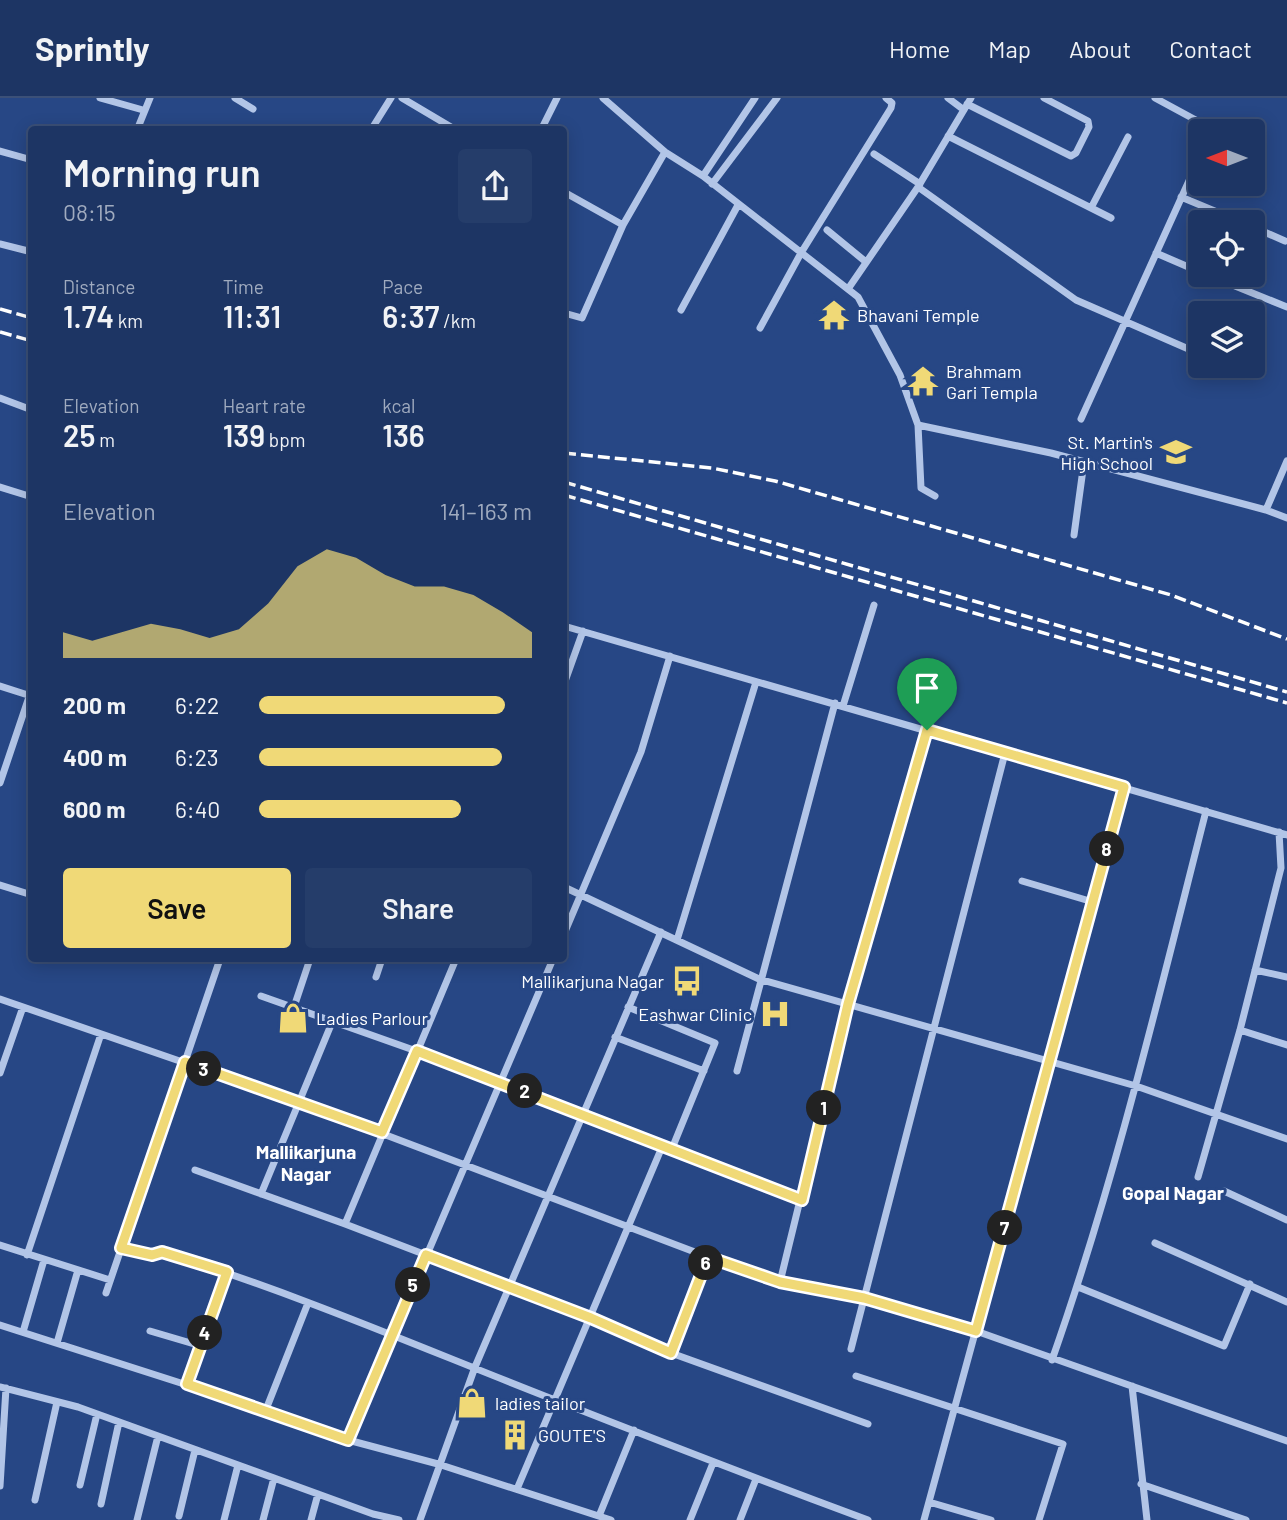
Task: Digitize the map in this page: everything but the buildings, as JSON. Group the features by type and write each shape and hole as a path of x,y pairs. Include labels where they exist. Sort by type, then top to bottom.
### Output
{"street":[{"path":"100,98 143,110"},
{"path":"138,126 150,98"},
{"path":"234,98 253,109"},
{"path":"402,98 449,126"},
{"path":"543,126 557,98"},
{"path":"603,98 665,152 703,176 858,298 900,375 918,425 921,488 935,496"},
{"path":"703,176 755,98"},
{"path":"712,184 777,98"},
{"path":"760,328 801,253 891,108 892,103 886,98"},
{"path":"948,98 967,104 1071,156 1076,153 1089,127 1088,121 1044,98"},
{"path":"1154,98 1193,119"},
{"path":"1170,107 1174,98"},
{"path":"373,126 390,99"},
{"path":"848,289 919,185 967,104"},
{"path":"948,136 1111,218"},
{"path":"1091,208 1128,136"},
{"path":"0,151 28,159"},
{"path":"567,314 582,318 623,225 665,152"},
{"path":"874,155 1076,300 1188,349"},
{"path":"1081,419 1188,182"},
{"path":"567,194 623,225"},
{"path":"1181,197 1212,210"},
{"path":"681,310 738,205"},
{"path":"827,230 866,262"},
{"path":"1265,233 1284,241"},
{"path":"0,244 28,251"},
{"path":"1156,253 1188,267"},
{"path":"1238,287 1287,307"},
{"path":"0,398 28,408"},
{"path":"918,425 1084,463 1266,510 1287,518"},
{"path":"1266,510 1287,461"},
{"path":"1074,535 1084,463"},
{"path":"0,487 28,496"},
{"path":"737,1071 759,979 839,705 874,605"},
{"path":"567,627 1283,833 1281,868 1240,1030 1198,1177"},
{"path":"567,676 583,631"},
{"path":"567,927 641,752 670,656"},
{"path":"677,940 756,682"},
{"path":"0,686 28,692"},
{"path":"0,783 28,702"},
{"path":"780,1282 848,1004 927,730"},
{"path":"851,1349 1005,753"},
{"path":"924,1520 1051,1063 1124,787"},
{"path":"1052,1360 1078,1287 1136,1086 1206,811"},
{"path":"1022,881 1093,902"},
{"path":"0,885 28,894"},
{"path":"567,888 759,979 1136,1086 1287,1139"},
{"path":"420,1520 475,1367 661,932"},
{"path":"106,1293 219,962"},
{"path":"295,1007 309,962"},
{"path":"376,977 381,962"},
{"path":"345,1224 455,962"},
{"path":"348,1440 552,962"},
{"path":"1255,970 1287,977"},
{"path":"261,996 501,1081 671,1152 802,1200"},
{"path":"0,999 299,1101 629,1229 780,1282 864,1298 976,1331 1287,1441"},
{"path":"0,1073 23,1007"},
{"path":"628,1007 715,1043 671,1152"},
{"path":"261,1194 333,1020"},
{"path":"1240,1030 1287,1045"},
{"path":"27,1255 101,1034"},
{"path":"615,1037 704,1071"},
{"path":"517,1489 662,1147"},
{"path":"195,1170 591,1318 671,1353 868,1424"},
{"path":"1224,1191 1287,1220"},
{"path":"1155,1243 1287,1302"},
{"path":"0,1245 110,1280"},
{"path":"121,1248 152,1255 162,1252 227,1272 475,1367 713,1464 868,1520"},
{"path":"671,1353 708,1257"},
{"path":"23,1332 44,1260"},
{"path":"57,1343 78,1270"},
{"path":"187,1384 227,1272"},
{"path":"1078,1287 1224,1346 1251,1284"},
{"path":"265,1412 308,1303"},
{"path":"0,1325 187,1384 348,1440 438,1464 611,1520"},
{"path":"150,1331 201,1346"},
{"path":"856,1376 955,1411 1063,1444 1039,1520"},
{"path":"1132,1386 1147,1520"},
{"path":"0,1486 3,1388 97,1414 318,1494 372,1517 399,1520"},
{"path":"35,1500 57,1402"},
{"path":"80,1485 97,1414"},
{"path":"101,1504 119,1422"},
{"path":"599,1516 634,1430"},
{"path":"137,1520 158,1436"},
{"path":"179,1516 195,1450"},
{"path":"690,1520 713,1464"},
{"path":"224,1520 238,1465"},
{"path":"263,1520 274,1478"},
{"path":"740,1520 756,1479"},
{"path":"1141,1484 1246,1520"},
{"path":"312,1520 318,1494"},
{"path":"929,1502 991,1520"}],"railway":[{"path":"0,309 28,317"},
{"path":"0,332 28,340"},
{"path":"567,453 712,468 775,481 1171,595 1287,639"},
{"path":"567,483 1287,692"},
{"path":"567,496 1287,703"}],"place":[{"name":"Bhavani Temple","path":"834,315"},
{"name":"Brahmam Gari Templa","path":"923,381"},
{"name":"St. Martin's High School","path":"1176,452"},
{"name":"Mallikarjuna Nagar","path":"687,981"},
{"name":"Eashwar Clinic","path":"775,1014"},
{"name":"Ladies Parlour","path":"293,1018"},
{"name":"ladies tailor","path":"472,1403"},
{"name":"GOUTE'S","path":"515,1435"}],"district":[{"name":"Mallikarjuna Nagar","path":"306,1162"},
{"name":"Gopal Nagar","path":"1173,1192"}],"route":[{"path":"927,730 1124,787 976,1331 864,1298 780,1282 708,1257 671,1353 591,1318 426,1255 348,1440 187,1384 227,1272 162,1252 152,1255 121,1248 185,1062 382,1132 417,1051 584,1114 671,1152 802,1200 848,1004 927,730"}]}
